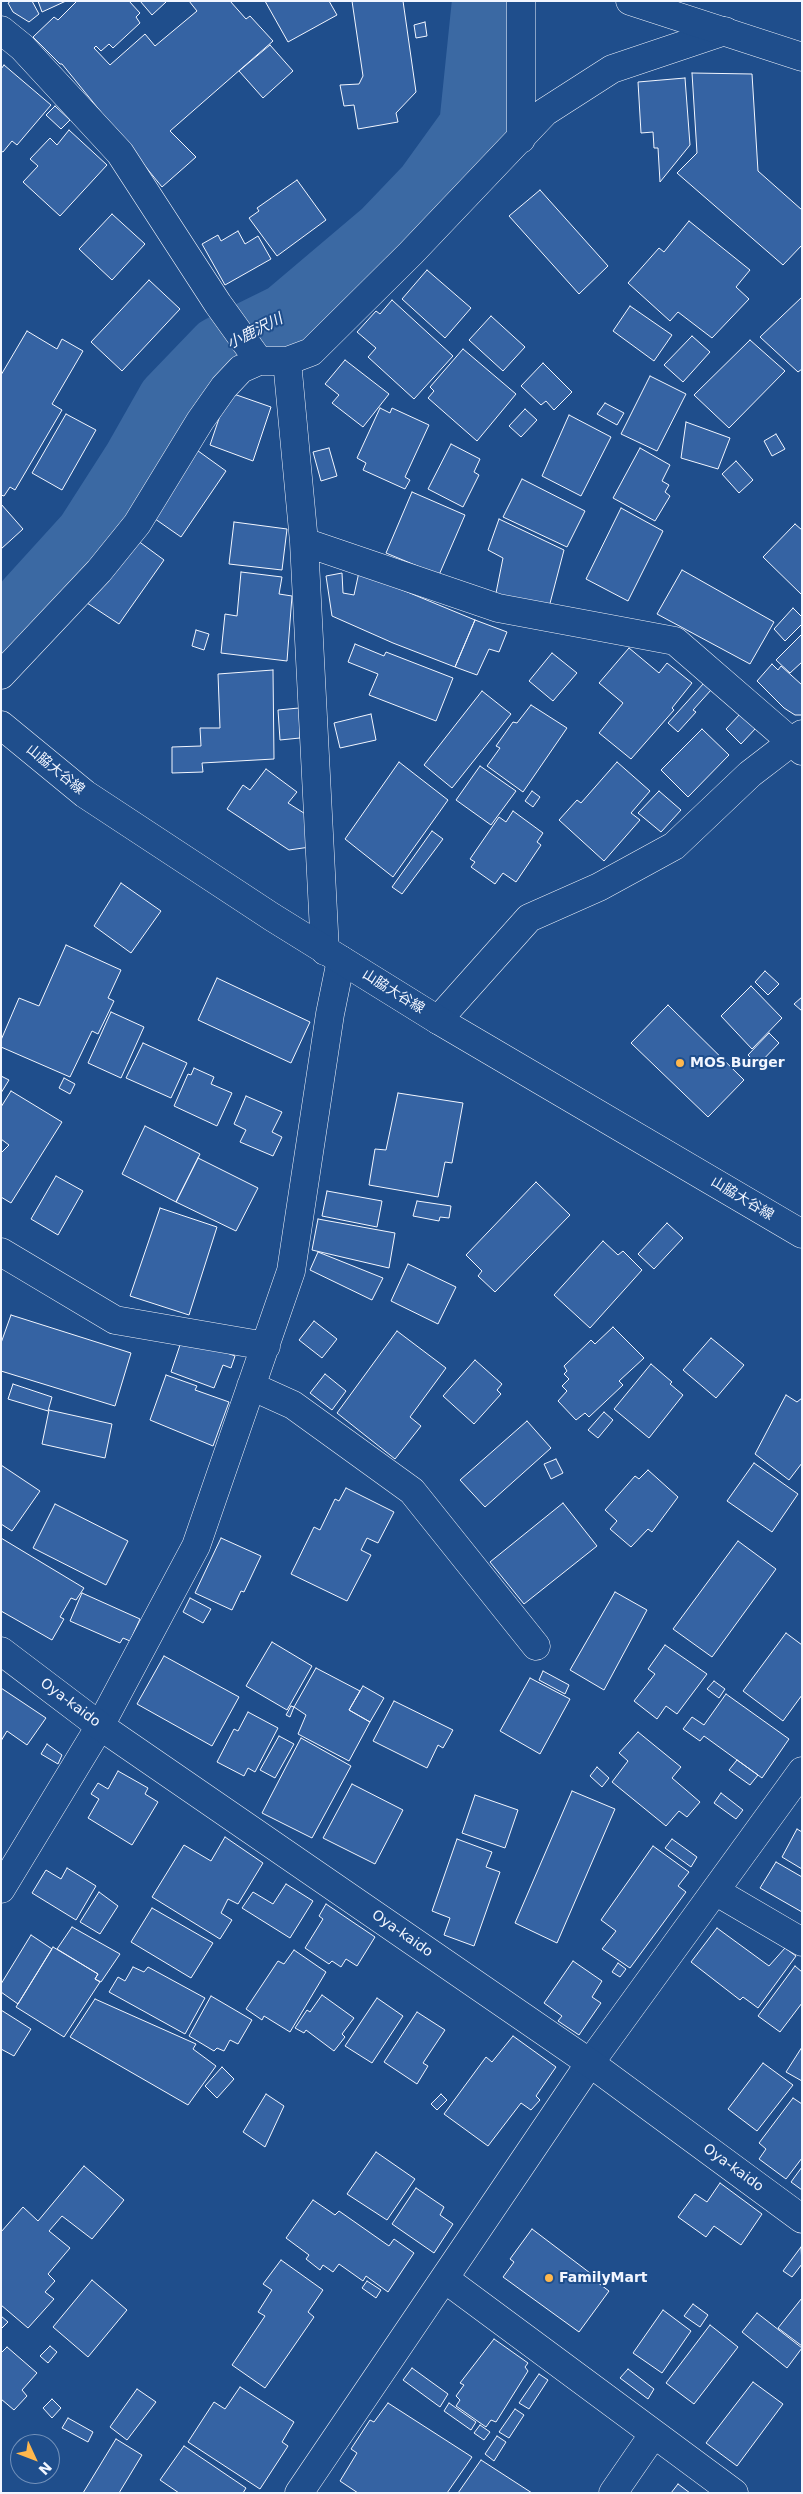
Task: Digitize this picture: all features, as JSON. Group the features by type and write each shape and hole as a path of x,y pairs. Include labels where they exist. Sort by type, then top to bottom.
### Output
{"street":[{"path":"521,1 521,139"},
{"path":"630,1 802,57"},
{"path":"1,30 22,47 120,153 218,304 259,361"},
{"path":"1,675 99,571 138,524 200,421 224,386 241,369 259,361 287,361 311,352 338,328 545,112 612,69 725,31"},
{"path":"1,1889 100,1726 196,1546 291,1271 330,1014 333,955 304,542 287,361"},
{"path":"304,542 498,608 676,641 798,742 750,774 674,846 599,887 528,918 438,1020"},
{"name":"山脇大谷線","path":"1,725 84,794 333,955 438,1020 802,1234"},
{"path":"1,1252 116,1320 266,1346"},
{"path":"251,1386 293,1405 412,1491 536,1646"},
{"name":"Oya-kaido","path":"1,1651 100,1726 590,2063 802,2219"},
{"path":"300,2493 590,2063 802,1771"},
{"path":"715,1892 802,1942"},
{"path":"445,2279 653,2435 734,2493"},
{"path":"613,2493 653,2435"}],"building":[{"path":"11,1 32,1 39,14 29,22 13,12 8,3"},
{"path":"38,1 66,1 42,12"},
{"path":"77,1 129,1 140,13 136,17 140,23 113,48 109,44 101,51 96,46 94,48 110,65 145,34 155,46 197,11 189,1 230,1 246,19 250,16 273,41 170,131 196,157 162,187 62,64 33,37 54,17 58,20"},
{"path":"140,1 165,1 166,2 152,15"},
{"path":"265,1 329,1 337,15 288,42"},
{"path":"352,1 403,1 416,92 396,113 398,122 358,129 354,105 344,106 340,85 359,84 363,76"},
{"path":"425,22 427,36 416,38 414,25"},
{"path":"270,45 293,71 263,98 239,71"},
{"path":"4,65 51,105 17,145 12,141 3,152 1,151 1,69"},
{"path":"692,73 752,74 758,171 802,210 802,245 783,265 677,173 697,153"},
{"path":"685,78 690,145 660,182 658,148 654,148 653,132 641,133 638,82"},
{"path":"55,106 70,120 61,129 46,115"},
{"path":"69,130 107,165 60,216 23,182 38,166 30,159 50,138 57,145"},
{"path":"297,180 326,220 277,256 249,218 259,211 257,208"},
{"path":"540,190 608,266 579,294 509,216"},
{"path":"112,214 145,244 112,280 79,249"},
{"path":"689,221 750,270 736,287 749,299 712,338 678,312 670,321 628,283 659,248 664,252"},
{"path":"238,231 245,244 258,236 271,259 225,285 202,244 218,235 221,241"},
{"path":"427,270 471,308 445,338 402,299"},
{"path":"149,280 180,309 122,371 91,342"},
{"path":"802,297 802,369 798,372 760,337"},
{"path":"392,300 453,356 414,399 368,357 376,348 357,332 376,311 380,314"},
{"path":"630,306 672,335 654,361 613,331"},
{"path":"491,316 525,347 503,371 469,340"},
{"path":"27,331 57,349 62,339 83,351 52,404 62,410 15,490 10,487 4,496 1,495 1,375"},
{"path":"692,336 710,352 683,382 664,365"},
{"path":"750,340 785,371 729,428 694,395"},
{"path":"463,349 516,394 477,441 428,398 434,391 430,387"},
{"path":"345,360 389,394 363,427 332,403 339,395 325,384"},
{"path":"543,363 572,392 554,410 546,401 541,405 521,386"},
{"path":"650,376 686,394 657,451 621,434"},
{"path":"228,392 271,407 253,461 210,445"},
{"path":"605,403 624,413 617,425 597,414"},
{"path":"380,408 390,413 392,408 429,425 405,477 410,480 405,489 363,470 366,463 357,458"},
{"path":"525,409 537,420 521,437 509,426"},
{"path":"66,414 96,430 62,490 32,473"},
{"path":"569,415 611,437 581,496 542,476"},
{"path":"686,422 730,438 718,469 681,458"},
{"path":"776,434 785,449 772,456 764,441"},
{"path":"451,444 480,459 474,472 479,475 463,507 428,489"},
{"path":"194,448 226,471 181,537 148,514"},
{"path":"329,448 337,476 321,481 313,452"},
{"path":"640,448 670,465 662,481 669,485 665,492 670,496 655,521 613,498"},
{"path":"736,461 753,480 739,493 722,474"},
{"path":"522,479 585,511 567,547 503,517"},
{"path":"412,492 465,515 439,575 386,553"},
{"path":"1,504 23,529 1,549"},
{"path":"621,508 663,531 628,601 586,579"},
{"path":"499,519 564,550 548,611 495,598 503,558 488,550"},
{"path":"234,522 287,529 282,570 229,564"},
{"path":"795,524 802,530 802,595 763,557"},
{"path":"130,535 164,560 119,624 84,601"},
{"path":"682,570 774,622 750,664 657,614"},
{"path":"241,572 282,577 279,594 292,596 287,661 221,653 225,614 237,616"},
{"path":"359,572 475,620 455,667 393,643 332,616 326,576 342,573 343,593 354,595"},
{"path":"793,608 802,617 802,624 785,641 774,629"},
{"path":"475,620 507,632 499,652 489,649 477,675 455,667"},
{"path":"196,630 209,634 204,650 192,646"},
{"path":"802,634 802,662 790,673 776,660"},
{"path":"355,644 384,656 386,652 453,678 436,721 369,695 378,674 348,662"},
{"path":"629,648 659,673 667,663 692,683 672,708 674,710 631,759 599,733 623,703 599,683"},
{"path":"552,653 577,673 553,701 529,681"},
{"path":"772,664 778,670 781,666 802,685 802,715 795,715 784,708 757,681"},
{"path":"273,670 274,759 202,763 203,772 172,773 172,747 201,746 200,728 220,728 218,674"},
{"path":"704,683 711,690 693,710 696,712 678,732 668,723"},
{"path":"482,691 511,714 452,788 424,765"},
{"path":"531,705 567,728 523,792 487,766 500,748 496,746 513,722 517,723"},
{"path":"299,708 300,738 280,740 278,710"},
{"path":"741,713 756,728 741,744 726,729"},
{"path":"371,714 376,740 340,748 334,723"},
{"path":"702,729 729,755 688,797 661,770"},
{"path":"399,762 448,800 393,877 345,839"},
{"path":"617,762 650,791 631,813 640,820 604,861 559,820 577,800 581,803"},
{"path":"480,766 516,791 491,825 456,800"},
{"path":"266,769 297,792 288,803 307,815 310,847 289,850 227,809 243,785 250,790"},
{"path":"532,791 540,797 533,807 525,801"},
{"path":"659,791 681,810 661,832 638,813"},
{"path":"513,811 543,833 537,842 541,845 516,882 503,873 495,884 471,867 475,862 470,859 499,817 506,822"},
{"path":"432,831 443,839 402,894 392,887"},
{"path":"121,883 161,911 131,953 94,926"},
{"path":"66,945 121,970 108,998 114,1001 98,1034 92,1031 70,1077 1,1047 1,1040 19,998 39,1006"},
{"path":"765,971 779,984 768,995 755,982"},
{"path":"217,978 310,1022 291,1063 198,1020"},
{"path":"751,986 782,1018 752,1049 721,1016"},
{"path":"802,997 802,1011 794,1004"},
{"path":"668,1005 744,1080 708,1117 631,1043"},
{"path":"111,1012 144,1027 121,1078 88,1063"},
{"path":"769,1033 779,1043 758,1065 748,1055"},
{"path":"143,1043 187,1063 171,1098 126,1078"},
{"path":"194,1068 214,1077 211,1084 232,1093 217,1126 174,1106 188,1074 191,1075"},
{"path":"1,1076 9,1080 1,1093"},
{"path":"64,1078 75,1084 70,1094 59,1088"},
{"path":"11,1091 62,1122 11,1203 1,1197 1,1153 9,1145 1,1139 1,1107"},
{"path":"398,1093 463,1103 452,1163 445,1162 438,1197 369,1185 375,1149 386,1150"},
{"path":"246,1096 282,1112 272,1132 282,1137 273,1156 240,1142 246,1130 234,1124"},
{"path":"145,1126 200,1154 176,1202 122,1174"},
{"path":"198,1158 258,1188 236,1231 176,1202"},
{"path":"56,1176 83,1191 58,1235 31,1219"},
{"path":"536,1182 570,1215 495,1292 478,1276 482,1271 466,1255"},
{"path":"327,1191 382,1201 377,1227 322,1216"},
{"path":"417,1201 451,1206 449,1218 440,1217 439,1221 413,1216"},
{"path":"160,1208 217,1227 189,1315 130,1296"},
{"path":"318,1219 395,1233 389,1268 312,1250"},
{"path":"667,1223 683,1238 654,1269 638,1254"},
{"path":"603,1241 618,1255 623,1251 642,1270 590,1328 554,1295"},
{"path":"318,1252 383,1278 372,1300 310,1270"},
{"path":"408,1264 456,1287 438,1324 391,1301"},
{"path":"11,1315 131,1353 115,1406 1,1371 1,1343"},
{"path":"314,1321 337,1339 322,1358 299,1340"},
{"path":"613,1327 644,1358 619,1381 623,1385 589,1417 585,1413 576,1420 558,1401 567,1391 562,1386 569,1379 564,1374 567,1371 564,1366 591,1340 595,1344"},
{"path":"397,1331 446,1368 410,1417 421,1426 395,1459 337,1413"},
{"path":"183,1336 235,1356 231,1368 223,1365 214,1388 171,1372"},
{"path":"711,1338 744,1365 716,1398 683,1370"},
{"path":"475,1360 502,1384 497,1390 501,1394 474,1424 443,1396"},
{"path":"651,1364 672,1382 670,1384 683,1395 649,1438 614,1409"},
{"path":"325,1374 346,1391 332,1410 310,1393"},
{"path":"166,1375 197,1386 195,1390 229,1402 213,1446 150,1420"},
{"path":"13,1384 52,1397 48,1411 8,1399"},
{"path":"786,1395 797,1402 802,1398 802,1463 789,1480 755,1454"},
{"path":"49,1410 112,1424 105,1458 42,1444"},
{"path":"604,1412 613,1420 598,1438 588,1430"},
{"path":"527,1421 551,1448 485,1507 460,1480"},
{"path":"556,1459 563,1473 551,1479 544,1464"},
{"path":"754,1463 798,1494 772,1532 727,1501"},
{"path":"1,1465 40,1491 12,1531 1,1524"},
{"path":"648,1470 678,1497 652,1532 648,1529 631,1547 610,1529 617,1521 605,1510 635,1476 639,1479"},
{"path":"346,1488 394,1512 378,1543 367,1538 361,1550 371,1555 347,1601 291,1574 314,1527 320,1530 335,1499 339,1501"},
{"path":"563,1503 597,1546 524,1604 490,1562"},
{"path":"55,1504 128,1541 106,1585 33,1548"},
{"path":"1,1538 84,1588 76,1600 71,1598 60,1617 64,1619 52,1640 1,1611"},
{"path":"221,1538 261,1556 244,1592 241,1591 232,1610 195,1593"},
{"path":"738,1541 776,1569 712,1657 673,1629"},
{"path":"615,1592 647,1610 604,1690 570,1670"},
{"path":"82,1593 140,1619 130,1641 123,1638 120,1643 70,1621"},
{"path":"190,1598 211,1609 203,1623 183,1612"},
{"path":"786,1633 802,1645 802,1695 783,1721 743,1691"},
{"path":"272,1642 312,1666 287,1710 246,1686"},
{"path":"665,1645 707,1674 677,1714 666,1706 657,1719 634,1701 655,1674 648,1669"},
{"path":"164,1656 239,1697 212,1746 137,1704"},
{"path":"316,1668 360,1691 349,1710 370,1722 349,1761 298,1734 306,1715 294,1707"},
{"path":"543,1671 569,1685 565,1694 539,1680"},
{"path":"530,1678 570,1699 540,1754 500,1731"},
{"path":"714,1681 725,1689 719,1698 707,1689"},
{"path":"363,1686 384,1698 370,1722 349,1710"},
{"path":"1,1688 46,1718 27,1745 7,1731 1,1741"},
{"path":"726,1694 789,1739 762,1778 704,1736 700,1741 683,1729 692,1717 704,1725"},
{"path":"394,1701 453,1730 443,1748 438,1745 427,1768 373,1741"},
{"path":"291,1706 294,1707 290,1717 286,1715"},
{"path":"248,1712 278,1728 255,1772 248,1768 244,1776 217,1762 234,1729 238,1731"},
{"path":"638,1732 681,1767 672,1778 700,1802 687,1817 679,1811 666,1826 612,1782 628,1761 619,1753"},
{"path":"279,1736 294,1744 275,1778 260,1770"},
{"path":"301,1738 351,1766 312,1838 262,1813"},
{"path":"47,1744 62,1755 58,1764 41,1754"},
{"path":"737,1760 758,1775 750,1785 729,1770"},
{"path":"597,1767 609,1778 602,1787 590,1776"},
{"path":"118,1771 148,1788 145,1794 158,1802 132,1845 88,1818 99,1799 91,1794 98,1783 108,1789"},
{"path":"352,1784 403,1810 375,1864 323,1838"},
{"path":"572,1791 615,1809 557,1943 515,1923"},
{"path":"721,1793 743,1810 736,1819 714,1803"},
{"path":"475,1795 518,1810 505,1848 462,1833"},
{"path":"797,1829 802,1832 802,1869 782,1857"},
{"path":"225,1837 263,1863 238,1904 228,1899 221,1913 232,1920 220,1939 152,1897 184,1845 211,1861"},
{"path":"457,1839 492,1852 486,1867 500,1872 474,1946 444,1935 450,1918 432,1911"},
{"path":"672,1839 697,1857 691,1867 665,1848"},
{"path":"653,1846 689,1872 678,1886 686,1892 630,1968 602,1949 616,1931 601,1920"},
{"path":"776,1862 802,1877 802,1912 760,1888"},
{"path":"67,1868 96,1886 76,1920 32,1893 46,1870 61,1879"},
{"path":"286,1884 313,1901 290,1938 242,1908 253,1892 273,1904"},
{"path":"99,1892 118,1906 100,1934 80,1922"},
{"path":"326,1904 375,1937 357,1966 346,1959 341,1967 332,1961 329,1964 305,1948 323,1919 319,1916"},
{"path":"152,1908 213,1943 191,1978 131,1942"},
{"path":"72,1927 120,1954 101,1982 95,1979 98,1974 57,1949"},
{"path":"717,1928 769,1966 785,1948 796,1956 758,2008 743,1997 740,2000 691,1962"},
{"path":"31,1935 52,1949 18,2004 1,1992 1,1984"},
{"path":"53,1947 98,1974 95,1979 100,1982 64,2037 16,2007"},
{"path":"294,1950 326,1972 290,2032 264,2016 262,2020 246,2009 278,1961 284,1964"},
{"path":"573,1961 602,1981 592,1997 601,2003 579,2035 558,2021 562,2016 544,2003"},
{"path":"618,1963 626,1969 620,1977 612,1972"},
{"path":"795,1966 802,1972 802,2003 780,2032 758,2016"},
{"path":"133,1967 144,1972 148,1967 205,1998 185,2034 109,1992 118,1977 125,1981"},
{"path":"322,1995 354,2018 342,2034 345,2037 334,2051 306,2030 304,2033 295,2028 307,2010 310,2012"},
{"path":"211,1996 252,2020 238,2044 230,2040 224,2051 217,2048 214,2051 189,2036"},
{"path":"377,1998 403,2016 372,2063 345,2046"},
{"path":"95,1999 196,2044 193,2049 216,2066 188,2105 70,2037"},
{"path":"1,2010 31,2029 14,2056 1,2049"},
{"path":"417,2012 445,2030 423,2063 428,2066 417,2084 384,2062"},
{"path":"513,2036 556,2067 536,2096 540,2100 531,2110 521,2103 488,2146 444,2114 486,2057 492,2062"},
{"path":"802,2047 802,2081 786,2072"},
{"path":"763,2063 793,2085 757,2131 728,2109"},
{"path":"222,2067 234,2079 217,2098 205,2086"},
{"path":"266,2094 284,2106 265,2147 243,2132"},
{"path":"441,2094 447,2100 437,2110 431,2104"},
{"path":"793,2098 802,2104 802,2158 786,2179 759,2159 766,2149 759,2143"},
{"path":"376,2152 415,2179 387,2220 347,2194"},
{"path":"84,2166 124,2200 92,2239 62,2216 49,2231 70,2248 48,2274 55,2281 45,2292 54,2299 28,2328 1,2305 1,2232 23,2207 38,2221"},
{"path":"802,2167 802,2190 791,2182"},
{"path":"720,2183 762,2214 741,2245 714,2226 706,2237 678,2217 695,2194 707,2202"},
{"path":"416,2188 444,2207 440,2215 453,2224 434,2253 392,2224"},
{"path":"313,2200 335,2215 339,2211 389,2246 394,2239 414,2253 388,2292 366,2276 363,2281 339,2264 333,2272 323,2265 320,2270 306,2259 309,2255 286,2238"},
{"path":"532,2229 594,2276 593,2279 609,2291 579,2332 503,2277 514,2262 510,2259"},
{"path":"801,2247 802,2264 792,2277 783,2271"},
{"path":"281,2260 323,2290 308,2312 314,2317 265,2388 232,2365 265,2316 258,2312 272,2290 263,2284"},
{"path":"92,2280 127,2310 88,2357 53,2327"},
{"path":"367,2281 381,2290 376,2298 362,2288"},
{"path":"802,2298 802,2346 778,2328"},
{"path":"693,2304 708,2315 700,2327 684,2316"},
{"path":"663,2310 691,2331 662,2373 633,2353"},
{"path":"757,2313 802,2348 787,2368 742,2332"},
{"path":"1,2316 8,2322 1,2329"},
{"path":"710,2325 738,2347 694,2404 666,2383"},
{"path":"494,2339 528,2363 525,2367 528,2371 496,2422 491,2420 486,2427 456,2406 460,2400 456,2396 464,2385 460,2383"},
{"path":"50,2346 57,2352 48,2363 40,2356"},
{"path":"7,2347 37,2373 22,2390 27,2396 14,2410 1,2399 1,2353"},
{"path":"412,2368 448,2394 440,2407 403,2380"},
{"path":"628,2369 654,2389 648,2399 620,2378"},
{"path":"539,2374 548,2380 529,2409 519,2403"},
{"path":"753,2382 783,2404 737,2466 706,2443"},
{"path":"240,2387 294,2422 282,2442 288,2446 260,2489 188,2442 214,2402 225,2409"},
{"path":"137,2389 156,2402 127,2440 110,2427"},
{"path":"52,2399 61,2408 52,2418 43,2408"},
{"path":"388,2403 472,2457 447,2493 358,2493 340,2481 357,2453 351,2449 370,2420 374,2422"},
{"path":"449,2403 476,2422 471,2430 444,2411"},
{"path":"515,2409 524,2415 509,2438 499,2432"},
{"path":"68,2418 93,2432 88,2442 62,2428"},
{"path":"480,2425 490,2432 484,2440 474,2433"},
{"path":"497,2436 506,2442 494,2461 485,2454"},
{"path":"116,2439 142,2455 119,2493 83,2493"},
{"path":"184,2446 246,2488 243,2493 179,2493 160,2480"},
{"path":"481,2460 532,2493 458,2493"},
{"path":"678,2484 690,2493 671,2493"}],"waterway":[{"name":"小鹿沢川","path":"1,633 89,536 137,461 171,401 220,350 287,317 385,234 429,188 473,127 486,1"}],"place":[{"name":"MOS Burger","path":"680,1063"},
{"name":"FamilyMart","path":"549,2278"}]}
